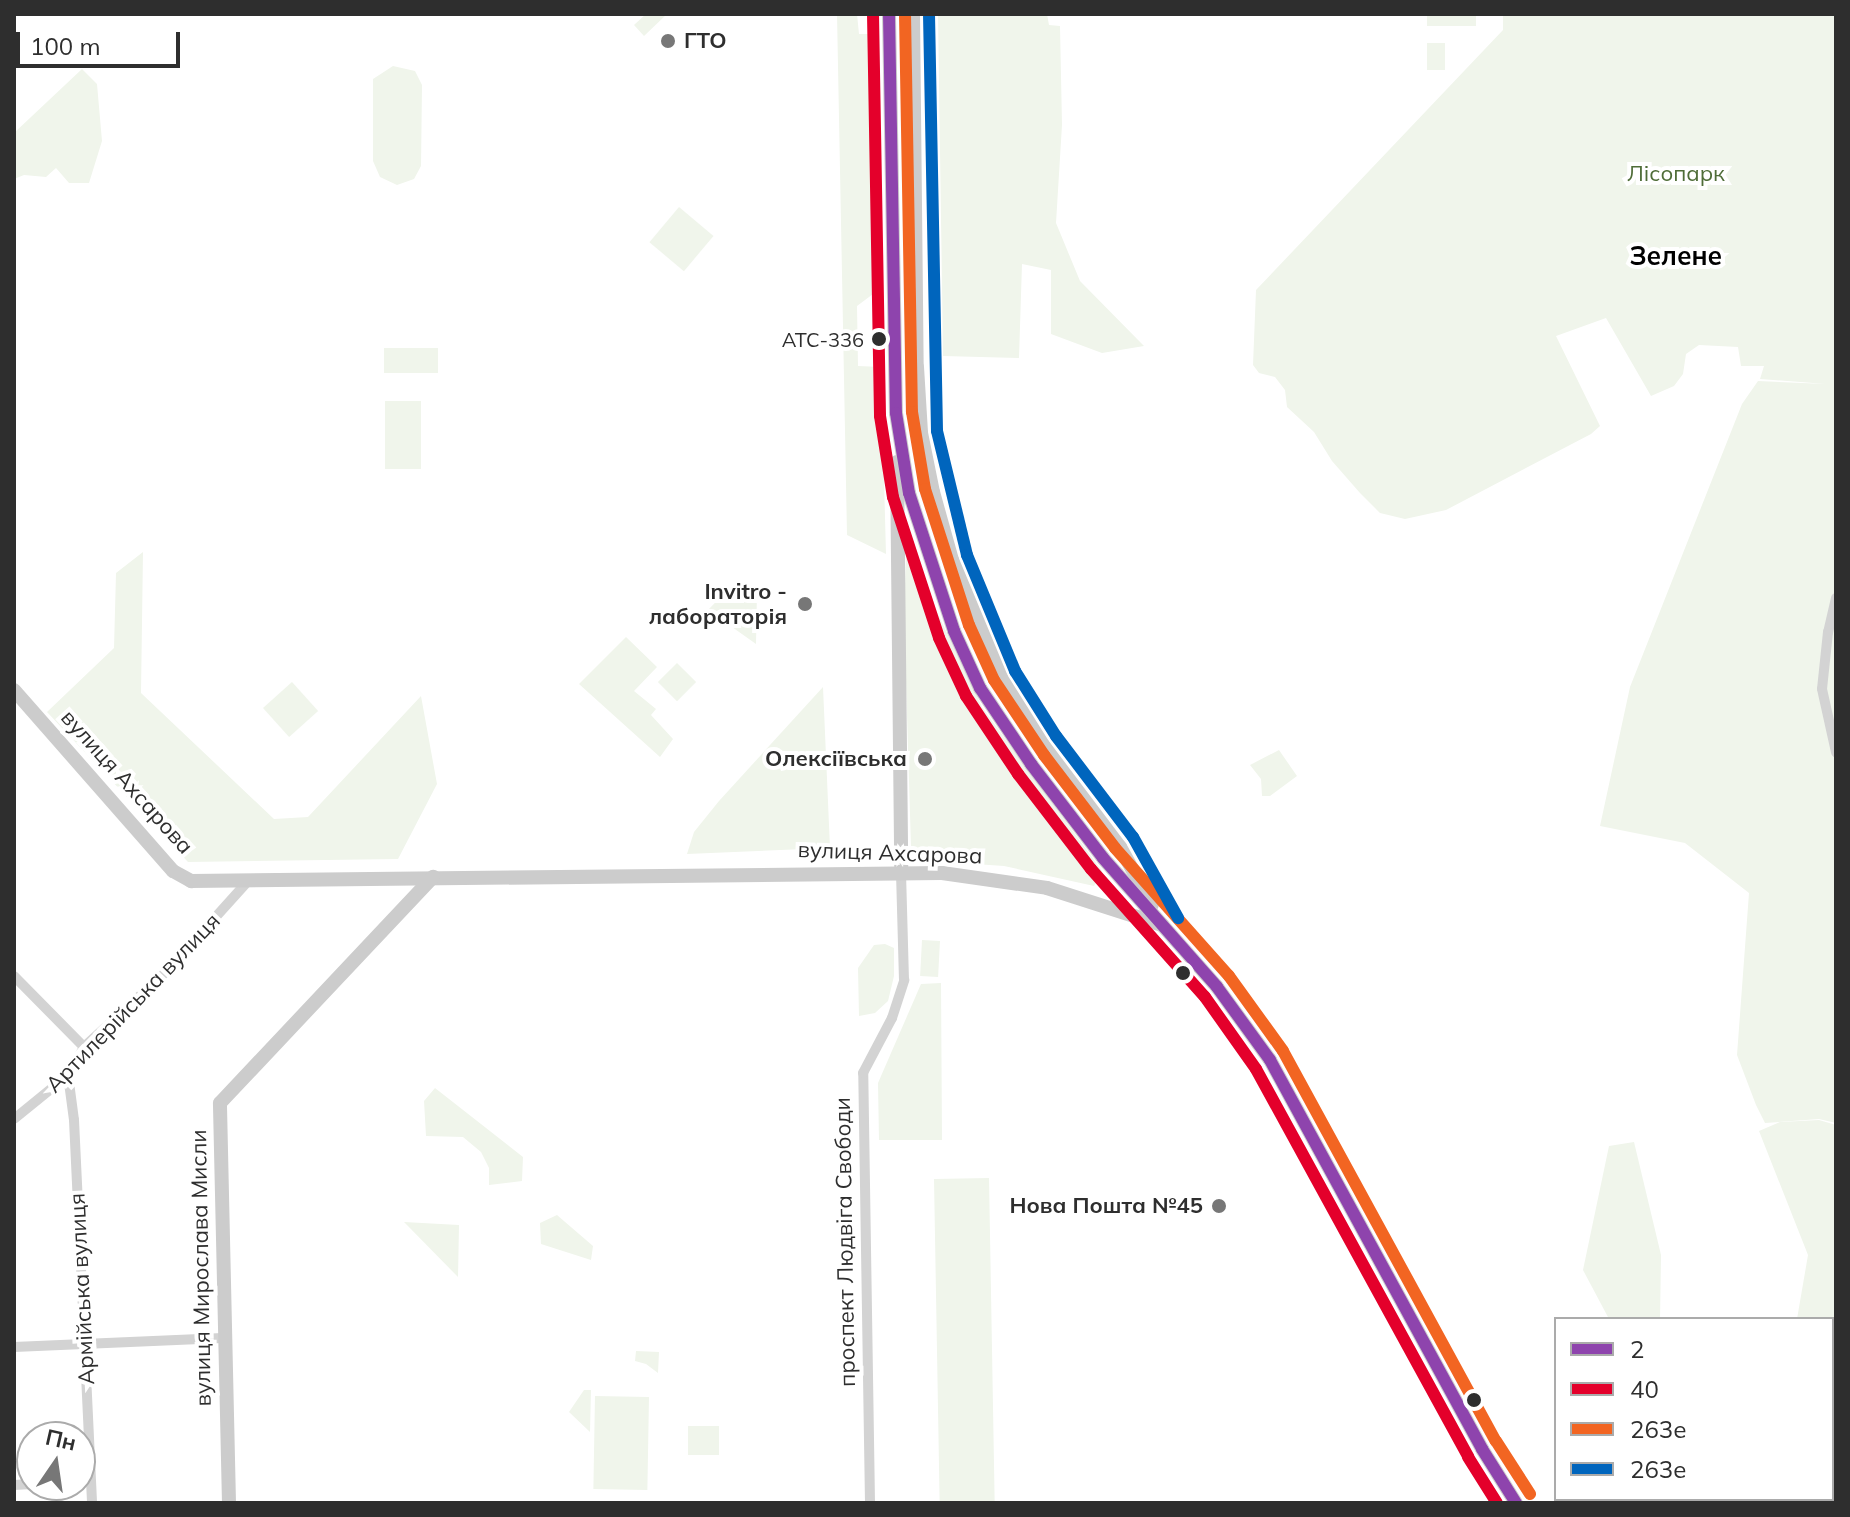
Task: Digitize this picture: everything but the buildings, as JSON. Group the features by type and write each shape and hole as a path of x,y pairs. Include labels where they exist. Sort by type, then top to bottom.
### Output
{"main road":[{"name":"проспект Людвіга Свободи","path":"889,14 901,871"},
{"path":"913,14 919,406 933,492 952,560 1001,678 1043,745 1120,847 1164,926 1236,1011 1276,1070 1476,1437 1516,1503"},
{"name":"проспект Людвіга Свободи","path":"896,413 909,493 931,570 980,688 1017,744 1103,858 1164,926"},
{"name":"вулиця Ахсарова","path":"14,690 173,871 191,881 901,871 981,876 1047,888 1164,926"},
{"name":"вулиця Мирослава Мисли","path":"229,1503 220,1103 433,877"}],"street":[{"path":"1836,598 1828,632 1822,689 1836,752"},
{"name":"проспект Людвіга Свободи","path":"870,1503 863,1073 892,1018 904,980 901,871"},
{"name":"Артилерійська вулиця","path":"14,1119 68,1075 84,1047 167,971 247,882"},
{"path":"14,976 84,1047"},
{"name":"Армійська вулиця","path":"68,1075 74,1120 85,1421"},
{"path":"14,1347 223,1338"}],"green space":[{"path":"646,14 666,15 644,36 634,25"},
{"path":"837,14 857,14 859,34 877,34 881,288 857,306 858,366 881,367 886,554 847,535"},
{"path":"938,14 1047,14 1049,25 1060,26 1062,125 1056,223 1080,281 1144,346 1102,353 1051,334 1051,270 1022,264 1019,358 943,356"},
{"path":"1427,14 1476,14 1476,26 1427,26"},
{"name":"Лісопарк","path":"1503,14 1836,14 1836,1123 1819,1119 1765,1123 1737,1055 1749,893 1685,843 1600,826 1630,687 1742,404 1758,381 1826,384 1760,379 1764,366 1741,366 1738,347 1699,345 1686,354 1683,374 1674,386 1651,396 1606,318 1556,336 1600,426 1591,434 1446,510 1405,519 1380,513 1360,493 1332,461 1314,432 1287,407 1285,390 1275,377 1259,373 1253,365 1256,290 1503,30"},
{"path":"1427,43 1445,43 1445,70 1427,70"},
{"path":"393,66 415,71 422,85 421,166 414,179 397,185 380,177 373,161 373,79"},
{"path":"82,69 97,84 102,141 89,183 69,183 56,168 46,177 24,175 14,179 14,133"},
{"path":"679,207 713,236 684,271 649,242"},
{"path":"384,348 438,348 438,373 384,373"},
{"path":"385,401 421,401 421,469 385,469"},
{"path":"143,552 141,693 274,819 308,817 421,696 437,784 398,859 188,862 47,712 114,648 116,573"},
{"path":"912,552 918,558 936,610 982,707 1102,871 1094,886 1004,866 931,861 918,856 911,847 904,615 906,556"},
{"path":"738,579 757,590 756,644 708,610"},
{"path":"626,637 657,667 634,691 656,709 651,715 673,739 660,757 579,684"},
{"path":"677,663 696,682 677,701 658,682"},
{"path":"292,682 318,711 289,737 263,708"},
{"path":"823,687 830,848 687,854 694,832 719,801"},
{"path":"1279,750 1297,776 1270,796 1262,796 1261,779 1250,765"},
{"path":"922,940 940,941 938,977 920,976"},
{"path":"885,944 894,948 894,976 888,1001 875,1013 859,1016 858,968 874,945"},
{"path":"941,983 942,1140 879,1140 878,1083 921,984"},
{"path":"435,1088 523,1157 522,1181 489,1185 489,1168 481,1152 463,1137 426,1136 424,1101"},
{"path":"1819,1120 1836,1125 1834,1371 1834,1317 1797,1317 1808,1255 1759,1131 1780,1122"},
{"path":"1634,1142 1661,1255 1660,1317 1608,1317 1583,1270 1609,1146"},
{"path":"989,1178 995,1503 940,1503 934,1179"},
{"path":"557,1215 593,1246 591,1260 541,1244 540,1223"},
{"path":"404,1222 459,1225 458,1277"},
{"path":"636,1351 659,1352 658,1373 646,1364 635,1361"},
{"path":"1836,1374 1836,1502 1834,1492"},
{"path":"584,1390 591,1390 590,1432 569,1412"},
{"path":"595,1396 649,1397 647,1490 593,1489"},
{"path":"688,1426 719,1426 719,1455 688,1455"},
{"path":"1767,1501 1834,1503 1768,1503"}],"transit line":[{"name":"40","path":"873,14 880,416 893,497 939,638 966,696 1018,774 1091,869 1205,997 1256,1069 1468,1457 1497,1503"},
{"name":"2","path":"889,14 896,413 909,493 954,631 980,688 1031,764 1103,858 1217,987 1270,1060 1482,1449 1516,1503"},
{"name":"263е","path":"905,14 912,412 925,489 969,625 994,680 1044,755 1115,848 1229,976 1283,1051 1496,1441 1530,1494"},
{"name":"263e","path":"929,14 937,431 967,555 1015,671 1056,736 1133,837 1178,918"}],"place":[{"name":"ГТО","path":"668,41"},
{"name":"АТС-336","path":"879,339"},
{"name":"Invitro - лабораторія","path":"805,604"},
{"name":"Олексіївська","path":"925,759"},
{"name":"Нова Пошта №45","path":"1219,1206"}],"district":[{"name":"Зелене","path":"1676,256"}]}
